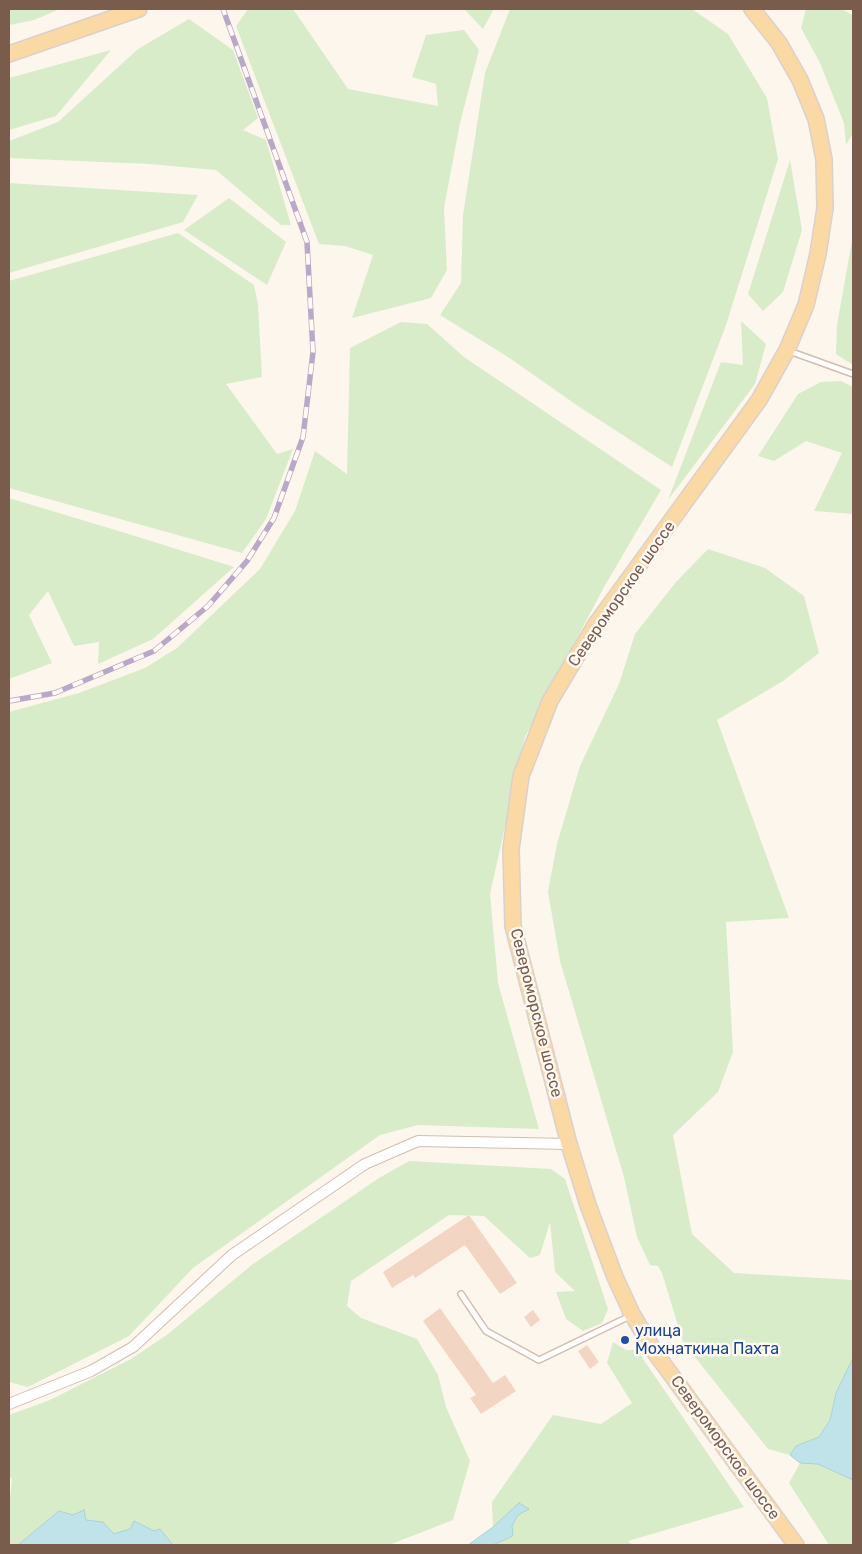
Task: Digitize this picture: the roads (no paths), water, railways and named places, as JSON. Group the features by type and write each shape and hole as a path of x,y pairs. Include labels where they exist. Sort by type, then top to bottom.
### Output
{"main road":[{"path":"9,54 138,9"},
{"name":"Североморское шоссе","path":"752,9 779,43 800,80 816,119 824,160 825,208 818,254 806,305 787,350 759,400 596,624 550,701 521,776 511,849 514,926 569,1144 588,1205 632,1314 656,1354 796,1545"}],"street":[{"path":"9,1404 91,1371 133,1347 232,1255 365,1164 418,1141 569,1144"}],"lane":[{"path":"787,350 853,374"},
{"path":"461,1294 486,1331 539,1360 632,1314"}],"water":[{"path":"853,1358 853,1480 818,1464 800,1463 790,1455 796,1446 819,1437 830,1420 836,1393"},
{"path":"519,1503 529,1509 518,1515 512,1526 513,1535 511,1537 493,1545 468,1545 493,1527"},
{"path":"84,1510 86,1520 103,1522 114,1534 130,1529 134,1521 154,1531 160,1529 173,1545 18,1545 59,1511 73,1515"}],"railway":[{"path":"9,701 55,693 154,651 208,606 247,561 274,518 303,437 313,352 307,242 223,9"}],"place":[{"name":"улица Мохнаткина Пахта","path":"625,1340"}]}
